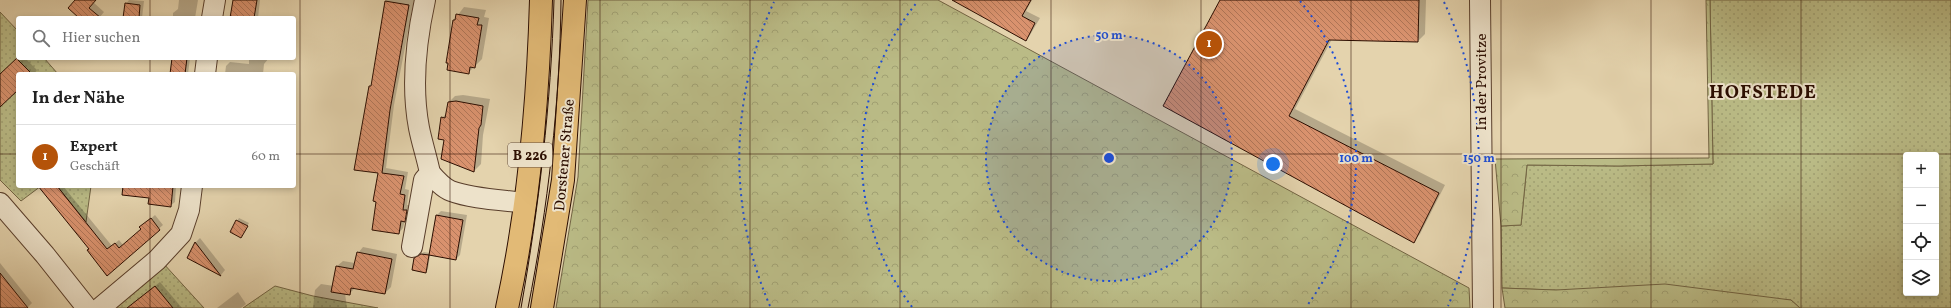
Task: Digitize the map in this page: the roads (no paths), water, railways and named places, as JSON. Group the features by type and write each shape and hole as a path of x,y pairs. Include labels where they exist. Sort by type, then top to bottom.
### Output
{"main road":[{"name":"B 226","path":"507,308 526,203 537,81 541,0"},
{"name":"Dorstener Straße","path":"542,308 563,180 575,0"}],"street":[{"path":"212,16 215,0"},
{"path":"425,0 418,34 416,83 419,127 430,173 438,182 451,191 526,203"},
{"name":"In der Provitze","path":"1480,0 1484,308"},
{"path":"205,72 207,60"},
{"path":"412,248 424,180 430,173"},
{"path":"100,308 157,260 181,234 189,210 192,188"},
{"path":"0,203 45,255 87,308"}],"tram line":[{"path":"521,308 539,193 550,78 554,0"},
{"path":"528,308 552,155 558,77 561,0"}],"place":[{"name":"Expert","path":"1209,44"}],"district":[{"name":"HOFSTEDE","path":"1763,91"}]}
